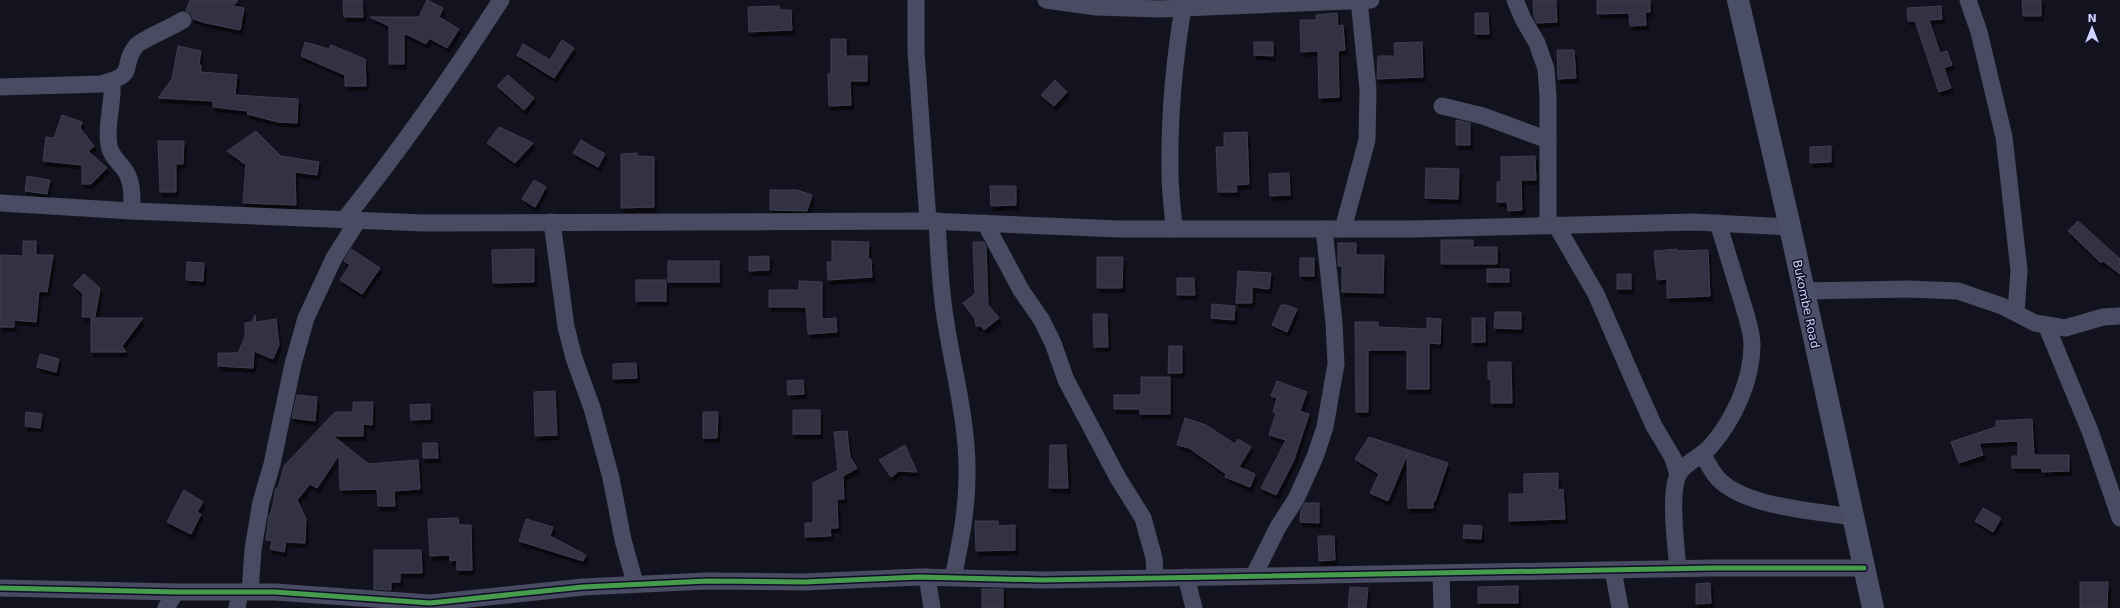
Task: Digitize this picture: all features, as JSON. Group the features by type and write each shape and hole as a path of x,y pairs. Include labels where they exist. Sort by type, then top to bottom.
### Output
{"main road":[{"name":"Bukombe Road","path":"1738,0 1790,227 1873,608"}],"street":[{"path":"243,597 254,549 261,502 272,464 293,364 306,318 351,220 451,78 501,0"},
{"path":"916,0 916,51 933,221 946,323 957,375 966,441 967,475 963,532 953,578"},
{"path":"1046,0 1096,7 1183,8 1202,4 1371,0"},
{"path":"1343,229 1367,140 1368,89 1350,0"},
{"path":"1515,0 1523,19 1537,43 1546,69 1552,225 1596,294 1654,426 1673,458 1678,475 1675,489 1675,533 1678,568"},
{"path":"1968,0 1979,32 2004,137 2019,270 2016,313"},
{"path":"1174,229 1170,174 1171,133 1177,42 1183,8"},
{"path":"0,87 101,84 112,81 123,76 128,69 137,45 183,20"},
{"path":"112,81 114,95 108,133 110,147 114,159 124,170 130,182 132,211"},
{"path":"1442,106 1483,116 1548,140"},
{"path":"0,203 132,211 424,223 933,221 1119,229 1343,229 1694,222 1790,227"},
{"path":"552,222 566,327 574,358 592,408 612,478 623,540 635,583"},
{"path":"985,223 1021,290 1041,319 1053,343 1066,380 1118,478 1143,518 1154,558 1155,577"},
{"path":"1678,475 1710,448 1725,426 1741,396 1749,368 1752,345 1748,324 1718,223"},
{"path":"1254,575 1278,527 1296,499 1315,457 1326,420 1336,364 1334,323 1324,229"},
{"path":"1803,291 1908,289 1958,291 2002,306 2035,323 2065,328 2103,317 2120,316"},
{"path":"2046,325 2090,431 2120,518"},
{"path":"1702,454 1715,476 1737,492 1759,501 1853,517"},
{"path":"0,588 176,592 243,597 275,592 430,602 635,583 748,581 804,582 927,577 1043,580 1678,568 1864,568"},
{"path":"1613,570 1620,608"},
{"path":"1441,573 1442,608"},
{"path":"927,577 932,608"},
{"path":"1186,577 1194,608"},
{"path":"166,608 176,592"}],"building":[{"path":"190,0 238,0 233,6 244,8 240,30 193,19 191,14 186,11"},
{"path":"343,0 362,0 363,17 344,17"},
{"path":"427,0 443,8 439,17 459,29 447,48 429,38 426,44 404,33 404,64 389,64 389,26 370,17 419,17"},
{"path":"1533,0 1556,0 1557,22 1537,23 1534,17"},
{"path":"1597,0 1650,0 1650,12 1645,12 1646,25 1630,26 1629,13 1597,14"},
{"path":"2022,0 2041,0 2041,16 2023,16"},
{"path":"779,6 780,10 791,10 792,30 749,32 748,7"},
{"path":"1941,6 1942,19 1929,20 1940,53 1947,51 1952,65 1944,68 1951,88 1939,92 1915,21 1908,21 1907,8"},
{"path":"1337,13 1338,26 1343,25 1345,50 1338,51 1339,97 1319,98 1318,51 1301,52 1300,20 1316,20 1316,15"},
{"path":"1475,13 1488,13 1489,34 1475,34"},
{"path":"831,39 846,39 846,56 867,56 867,81 850,81 851,105 829,106 828,74 831,74"},
{"path":"562,40 574,48 554,78 517,55 523,44 550,60"},
{"path":"305,42 329,49 331,45 365,59 366,86 345,86 345,75 301,56"},
{"path":"1254,42 1273,42 1273,56 1254,55"},
{"path":"1422,42 1423,77 1377,79 1378,56 1395,56 1394,43"},
{"path":"178,46 201,51 199,65 201,65 201,72 237,75 235,95 298,99 297,123 278,122 247,114 248,111 213,107 213,101 158,98 172,79"},
{"path":"1557,50 1574,50 1576,78 1558,79"},
{"path":"508,75 534,98 524,110 497,86"},
{"path":"1055,80 1067,92 1054,106 1041,95"},
{"path":"62,115 82,122 80,128 94,146 88,151 107,168 91,184 82,184 82,165 43,161 46,137 54,138"},
{"path":"1456,120 1470,123 1470,145 1456,145"},
{"path":"499,127 533,143 515,163 487,143"},
{"path":"256,131 281,156 319,162 317,175 295,172 296,205 243,203 246,165 227,151"},
{"path":"1247,132 1249,184 1236,185 1237,192 1218,192 1216,147 1224,147 1224,133"},
{"path":"581,140 605,154 598,167 573,153"},
{"path":"158,141 184,141 183,164 176,164 176,192 160,192"},
{"path":"1831,146 1831,162 1810,163 1810,147"},
{"path":"637,153 637,156 654,157 654,207 621,208 621,154"},
{"path":"1535,156 1536,180 1521,180 1522,210 1508,211 1507,202 1497,202 1497,182 1501,182 1501,157"},
{"path":"1426,168 1459,169 1458,199 1425,198"},
{"path":"1289,173 1290,195 1270,196 1269,174"},
{"path":"27,176 50,180 47,194 25,191"},
{"path":"534,180 546,187 535,207 522,199"},
{"path":"990,186 1016,186 1016,205 991,206"},
{"path":"770,190 797,190 812,195 807,211 770,210"},
{"path":"2078,221 2120,259 2120,274 2103,261 2101,263 2068,231"},
{"path":"1441,240 1473,240 1473,247 1497,247 1497,264 1441,264"},
{"path":"23,241 36,241 36,255 53,255 47,292 39,291 36,322 14,320 14,327 0,327 0,255 23,256"},
{"path":"832,241 869,242 868,259 871,259 872,277 828,280 827,262 832,262"},
{"path":"973,242 984,242 986,246 988,305 999,318 984,330 981,326 976,326 975,319 963,303 975,294"},
{"path":"1338,243 1356,243 1356,255 1384,255 1383,293 1342,292 1342,266 1338,266"},
{"path":"351,249 380,268 362,294 340,280 350,265 344,261"},
{"path":"534,249 534,282 493,283 492,250"},
{"path":"1677,249 1677,251 1708,250 1710,296 1667,298 1667,279 1657,280 1654,251"},
{"path":"769,256 769,270 749,271 749,257"},
{"path":"1097,257 1123,257 1122,288 1097,288"},
{"path":"1300,258 1314,258 1314,276 1300,276"},
{"path":"668,261 719,261 719,282 668,282"},
{"path":"187,262 204,263 203,281 186,280"},
{"path":"1487,269 1509,269 1509,282 1487,282"},
{"path":"1238,271 1271,273 1269,289 1252,287 1252,303 1236,303"},
{"path":"84,274 100,288 95,317 82,317 83,294 73,285"},
{"path":"1617,274 1631,274 1631,289 1617,289"},
{"path":"1177,278 1194,278 1195,295 1177,295"},
{"path":"636,280 666,280 666,301 636,301"},
{"path":"799,281 822,282 822,319 836,318 837,332 808,334 806,307 769,307 769,290 799,290"},
{"path":"1212,304 1235,306 1234,320 1211,318"},
{"path":"1281,305 1286,305 1297,309 1287,332 1272,325"},
{"path":"1495,312 1521,312 1521,329 1494,328"},
{"path":"1093,314 1107,314 1108,347 1094,347"},
{"path":"255,315 256,322 276,319 279,345 273,359 254,351 253,368 218,366 218,353 238,353 245,337 245,323 252,322"},
{"path":"91,318 143,318 122,346 126,352 91,352"},
{"path":"1427,318 1441,319 1440,344 1429,343 1429,389 1407,389 1407,350 1368,350 1368,412 1356,412 1355,322 1378,322 1378,327 1427,329"},
{"path":"1472,318 1485,318 1485,342 1472,342"},
{"path":"1169,346 1182,346 1182,373 1168,373"},
{"path":"40,354 59,359 56,372 37,367"},
{"path":"1488,362 1511,362 1512,403 1491,403 1491,379 1488,379"},
{"path":"636,363 637,378 613,379 613,364"},
{"path":"1141,377 1170,377 1170,414 1140,414 1140,409 1114,409 1114,395 1141,395"},
{"path":"803,380 804,394 788,395 787,381"},
{"path":"1277,381 1307,392 1300,411 1309,414 1294,460 1276,495 1261,488 1286,440 1269,435 1276,413 1273,412 1277,398 1271,396"},
{"path":"555,391 557,435 535,436 534,392"},
{"path":"297,395 317,397 315,421 292,418"},
{"path":"353,402 373,402 372,425 363,424 363,436 333,436 369,464 418,460 420,489 394,491 395,506 378,506 377,489 340,490 339,455 317,488 310,484 297,500 306,519 305,543 286,542 284,552 270,549 272,541 266,540 269,515 271,513 276,488 278,488 284,466 335,412 353,412"},
{"path":"430,404 430,419 411,420 410,405"},
{"path":"793,410 820,410 820,434 793,434"},
{"path":"26,412 42,414 40,428 25,426"},
{"path":"703,412 718,412 717,438 703,438"},
{"path":"1185,418 1206,425 1235,444 1238,439 1251,447 1239,467 1255,474 1250,487 1225,477 1226,474 1189,448 1177,445"},
{"path":"2032,419 2034,455 2069,455 2069,471 2042,472 2042,468 2012,468 2012,456 2018,456 2018,441 1979,443 1983,455 1959,463 1951,442 1996,427 1996,421"},
{"path":"847,431 850,457 857,468 843,476 844,499 837,499 838,528 830,528 831,536 805,537 805,523 813,523 813,483 838,470 834,432"},
{"path":"1369,437 1448,463 1435,501 1433,501 1433,508 1408,508 1407,455 1388,501 1370,493 1379,474 1355,459"},
{"path":"423,443 437,443 438,458 423,458"},
{"path":"905,445 917,472 899,471 891,477 879,460"},
{"path":"1050,445 1066,445 1068,488 1049,488"},
{"path":"1558,473 1558,490 1563,489 1565,519 1509,521 1509,494 1524,494 1524,474"},
{"path":"184,490 203,502 197,512 201,514 191,534 167,522"},
{"path":"1305,503 1319,503 1319,523 1300,522 1301,510"},
{"path":"1983,508 2001,518 1993,532 1975,521"},
{"path":"458,518 459,525 471,525 472,570 457,570 457,560 450,561 450,555 430,556 428,519"},
{"path":"526,519 553,527 550,536 586,555 583,561 519,541"},
{"path":"975,521 998,521 998,526 1015,525 1015,550 976,551"},
{"path":"1464,525 1482,526 1481,539 1463,538"},
{"path":"1318,536 1334,536 1335,560 1319,561"},
{"path":"374,550 421,550 422,573 400,573 400,582 391,582 391,590 374,589"},
{"path":"2080,582 2108,582 2107,608 2080,608"},
{"path":"1710,583 1711,603 1696,604 1696,584"},
{"path":"1518,586 1518,603 1478,603 1478,587"},
{"path":"1350,587 1368,588 1366,608 1348,608"},
{"path":"982,589 1003,589 1003,608 982,608"}],"cycle path":[{"path":"0,588 176,592 275,592 430,603 583,587 707,581 804,582 919,577 1043,580 1713,568 1864,568"}]}
